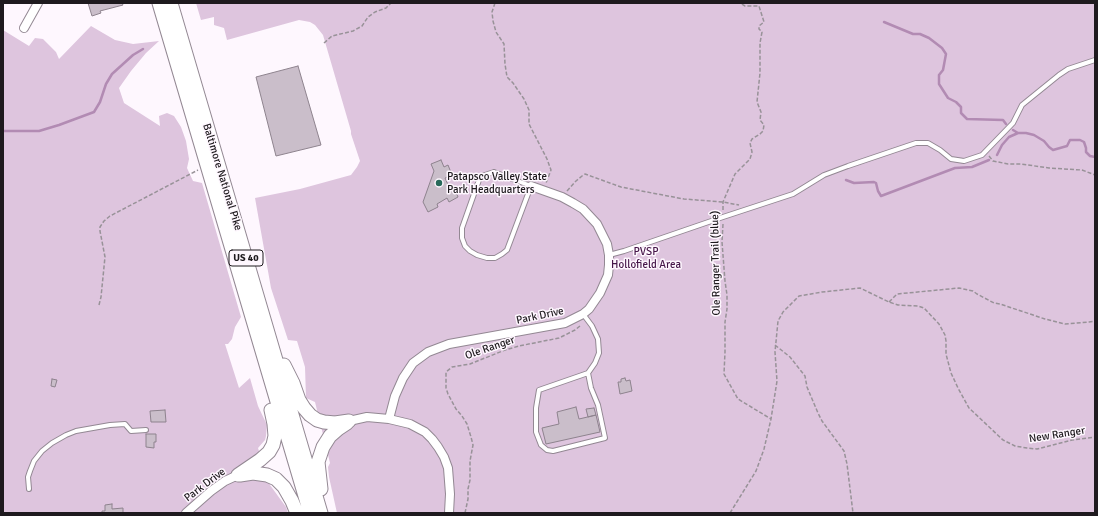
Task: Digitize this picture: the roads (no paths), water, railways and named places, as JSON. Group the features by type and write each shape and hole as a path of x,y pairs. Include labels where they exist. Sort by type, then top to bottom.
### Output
{"main road":[{"name":"Baltimore National Pike","path":"159,3 310,513"},
{"name":"Baltimore National Pike","path":"171,3 267,330 323,513"},
{"path":"267,330 293,383 299,400 310,415 317,420 324,422 335,423 350,421"},
{"path":"238,475 251,467 269,452 275,436 274,424 263,383 260,346"},
{"path":"323,513 318,462 323,447 330,436 350,421"},
{"path":"238,475 253,473 267,475 276,479 284,487 297,513"}],"street":[{"path":"24,28 38,3"},
{"name":"Park Drive","path":"388,419 395,396 403,378 414,363 428,352 449,344 565,323 585,317 595,302 608,275 609,265 609,255 606,244 597,224 583,209 562,197 531,186"},
{"path":"350,421 367,417 399,421 417,427 429,436 444,457 448,468 450,499 449,513"},
{"name":"Park Drive","path":"186,513 225,481 238,475"}],"lane":[{"path":"609,255 793,194 824,175 916,143 928,143 940,150 952,160 964,161 982,155 1013,123 1022,105 1059,75 1095,60"},
{"name":"Park Drive","path":"494,172 531,186 508,250 495,258 487,258 477,255 465,246 462,238 462,228 479,180 482,176 494,172"},
{"path":"585,317 592,326 598,339 599,353 595,363 588,373 538,390 536,432 541,445 547,450 553,451 605,438 598,405 591,388 588,373"},
{"path":"29,489 28,477 34,461 42,451 66,435 76,431 125,424 131,431 146,430"}],"waterway":[{"path":"884,22 913,34 920,34 929,38 942,48 946,54 943,70 939,75 939,84 948,98 956,102 961,107 961,113 967,119 1003,120 1006,124"},
{"path":"3,131 39,131 94,112 112,74 133,55 143,49"},
{"path":"1013,130 1018,133 1034,135 1044,141 1053,150 1067,146 1070,140 1080,140 1084,142 1086,152 1090,156 1095,157"},
{"path":"997,155 1002,145 1009,137 1018,133"},
{"path":"846,180 854,183 874,182 876,183 881,196 955,168 972,167 989,160"}],"place":[{"name":"Patapsco Valley State Park Headquarters","path":"439,183"}],"park label":[{"name":"PVSP Hollofield Area","path":"646,258"}]}
